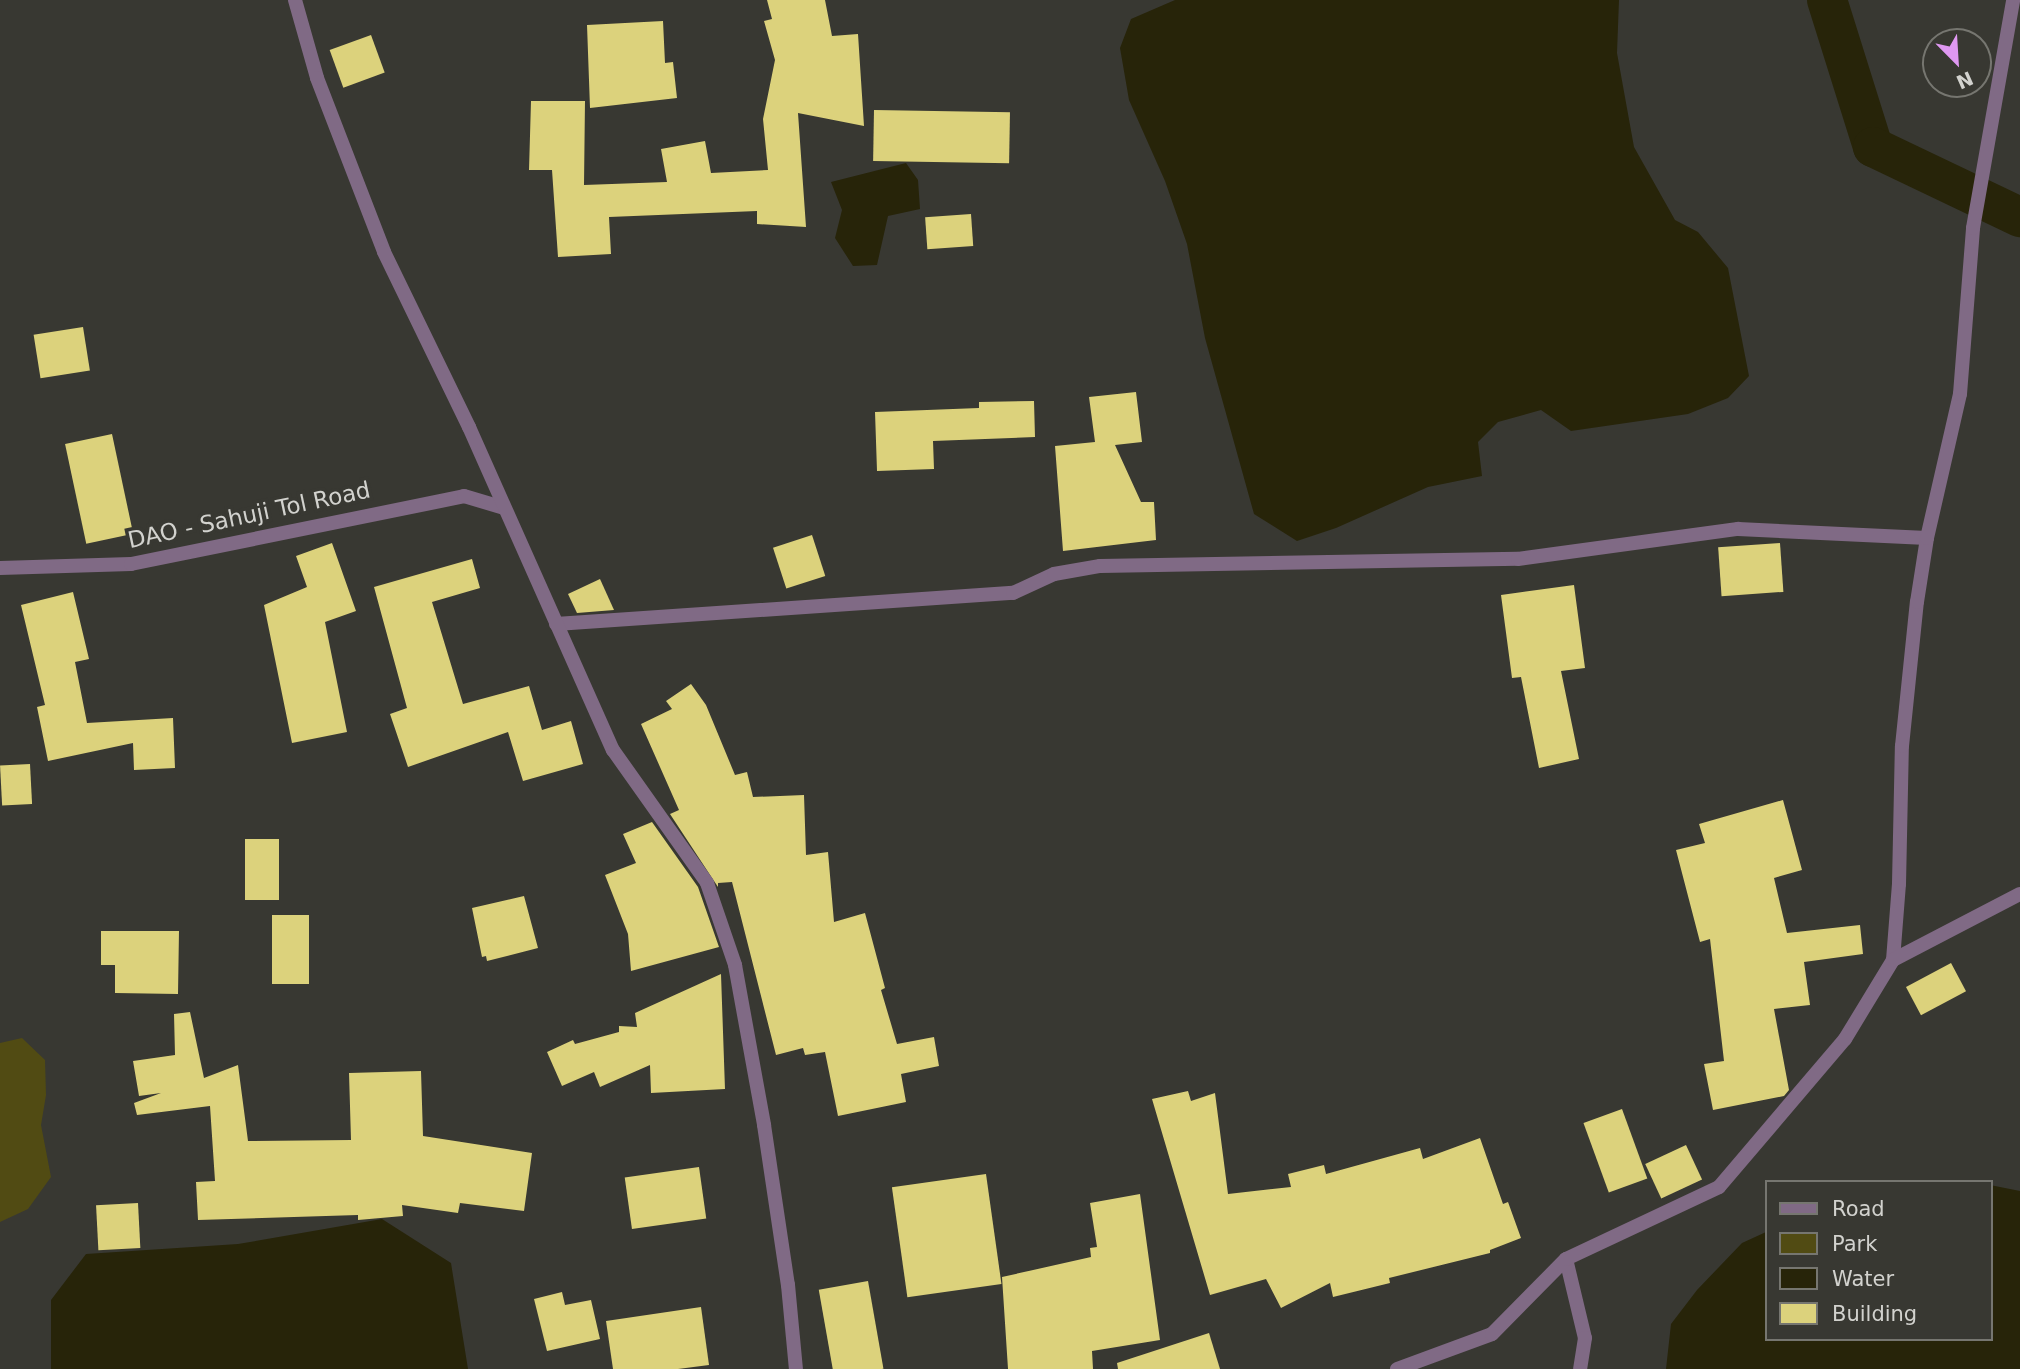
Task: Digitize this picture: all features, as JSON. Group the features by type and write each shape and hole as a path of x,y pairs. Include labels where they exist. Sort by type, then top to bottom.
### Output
{"street":[{"path":"295,0 317,78 384,253 469,427 612,750 707,883 735,965 778,1218 796,1369"},
{"path":"1397,1369 1492,1334 1566,1259 1719,1187 1845,1039 1893,960 1899,884 1902,746 1927,538 1960,394 1973,228 2013,0"},
{"name":"DAO - Sahuji Tol Road","path":"0,568 131,564 464,496 504,508"},
{"path":"556,624 1013,593 1054,574 1100,566 1518,559 1738,529 1927,538"},
{"path":"1893,960 2020,894"},
{"path":"1566,1259 1585,1338 1580,1369"}],"green space":[{"path":"22,1038 45,1060 46,1095 41,1125 51,1177 28,1209 0,1222 0,1043"}],"water":[{"path":"1175,0 1619,0 1617,53 1634,147 1675,220 1698,232 1728,268 1749,376 1728,398 1688,414 1571,431 1541,410 1498,422 1478,442 1482,476 1428,487 1336,528 1297,541 1254,514 1205,338 1187,244 1165,181 1129,100 1120,48 1131,19"},
{"path":"906,163 918,180 920,209 888,216 877,265 853,266 835,238 842,210 831,182"},
{"path":"1992,1185 2020,1191 2020,1369 1666,1369 1671,1324 1697,1290 1742,1243 1764,1233 1764,1341 1992,1341"},
{"path":"382,1219 451,1263 468,1369 51,1369 51,1300 86,1254 238,1244"}],"building":[{"path":"767,0 825,0 832,36 858,34 864,126 798,113 806,227 757,224 757,211 609,217 611,254 558,257 552,170 529,170 531,101 585,101 584,185 667,182 661,149 705,141 711,173 768,170 763,119 775,60 764,21 772,19"},
{"path":"663,21 665,63 673,62 677,98 590,108 587,25"},
{"path":"371,35 385,73 343,88 330,50"},
{"path":"874,110 1010,112 1009,163 873,161"},
{"path":"971,214 973,246 927,249 925,217"},
{"path":"83,327 90,370 40,378 34,335"},
{"path":"1136,392 1142,442 1115,445 1141,502 1154,502 1156,540 1063,551 1055,446 1095,442 1089,397"},
{"path":"1034,401 1035,437 933,441 934,469 877,471 875,412 979,408 979,402"},
{"path":"112,434 133,534 86,544 65,444"},
{"path":"812,535 825,576 786,589 773,548"},
{"path":"332,543 356,611 325,622 347,732 292,743 264,605 307,587 296,556"},
{"path":"1780,543 1783,592 1722,596 1718,547"},
{"path":"472,559 480,588 432,602 463,704 529,686 542,730 571,721 583,764 523,781 508,732 408,767 390,714 407,708 374,587"},
{"path":"600,579 614,610 577,613 568,594"},
{"path":"1574,585 1585,668 1561,671 1579,759 1539,768 1521,677 1512,678 1501,595"},
{"path":"73,592 89,659 75,662 87,723 173,718 175,768 134,770 133,743 48,761 37,707 45,705 21,605"},
{"path":"691,684 706,705 735,775 747,772 753,797 804,795 806,855 828,852 834,922 865,913 885,988 881,990 897,1044 934,1037 939,1066 901,1074 906,1102 838,1116 825,1052 805,1055 803,1048 776,1055 732,882 718,883 718,887 670,814 679,810 641,724 672,709 666,701"},
{"path":"30,764 32,804 2,806 0,766"},
{"path":"1783,800 1802,870 1774,878 1787,933 1860,925 1863,954 1804,962 1810,1005 1774,1009 1789,1090 1784,1096 1713,1110 1704,1064 1724,1061 1710,939 1700,942 1676,850 1705,843 1699,824"},
{"path":"652,822 698,887 719,947 631,971 628,934 605,875 636,863 623,834"},
{"path":"245,839 279,839 279,900 245,900"},
{"path":"524,896 538,948 487,961 486,956 482,957 472,908"},
{"path":"272,915 309,915 309,984 272,984"},
{"path":"101,931 179,931 178,994 115,993 115,965 101,965"},
{"path":"1951,963 1966,991 1921,1015 1906,987"},
{"path":"721,974 725,1089 651,1093 650,1065 600,1087 594,1072 562,1086 547,1052 573,1040 575,1044 619,1032 619,1026 637,1027 635,1013"},
{"path":"190,1012 204,1078 238,1065 248,1141 351,1140 349,1073 421,1071 423,1136 532,1153 524,1211 460,1203 458,1213 402,1205 403,1216 358,1220 358,1215 198,1220 196,1182 215,1181 210,1106 137,1115 134,1103 161,1093 139,1096 133,1061 175,1055 174,1014"},
{"path":"1188,1091 1191,1101 1215,1093 1228,1194 1291,1187 1288,1174 1324,1165 1326,1174 1420,1148 1423,1159 1480,1138 1503,1204 1508,1202 1521,1238 1490,1250 1490,1253 1389,1278 1390,1283 1333,1297 1330,1283 1281,1308 1266,1279 1210,1295 1152,1099"},
{"path":"1622,1109 1647,1179 1609,1193 1583,1123"},
{"path":"1686,1145 1702,1179 1661,1198 1645,1164"},
{"path":"699,1167 706,1218 632,1229 625,1177"},
{"path":"986,1174 1001,1284 907,1297 892,1187"},
{"path":"1140,1194 1160,1340 1092,1351 1093,1369 1008,1369 1002,1277 1091,1257 1090,1248 1097,1247 1090,1203"},
{"path":"138,1203 140,1248 98,1250 96,1205"},
{"path":"868,1281 883,1369 833,1369 819,1290"},
{"path":"562,1292 565,1305 591,1300 600,1339 547,1351 534,1299"},
{"path":"701,1307 709,1365 678,1369 613,1369 606,1321"},
{"path":"1209,1333 1220,1369 1118,1369 1117,1363"}],"waterway":[{"path":"1827,0 1873,147 2020,217"}]}
